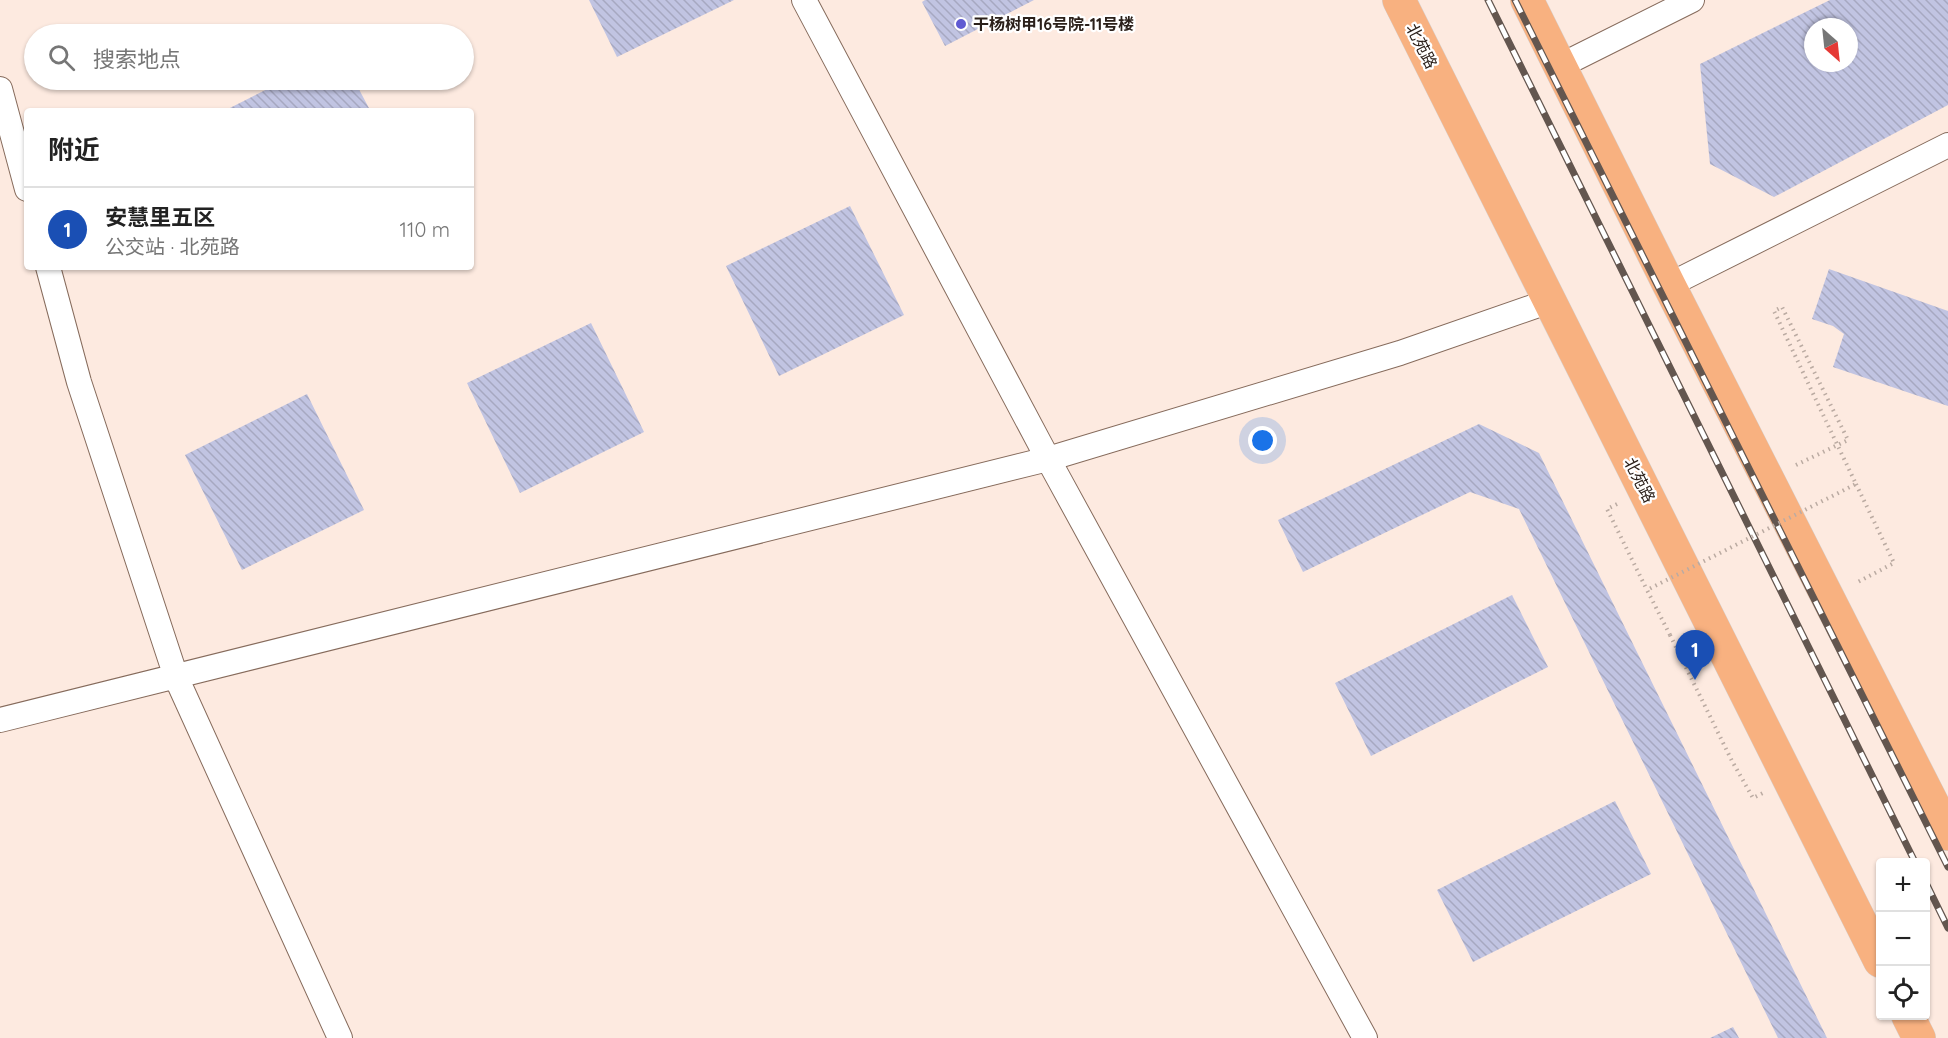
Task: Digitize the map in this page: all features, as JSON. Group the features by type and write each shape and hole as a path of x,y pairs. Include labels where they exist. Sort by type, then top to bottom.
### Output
{"main road":[{"name":"北苑路","path":"1399,0 1876,951"},
{"path":"1527,0 1948,834"},
{"path":"1910,1020 1919,1038"}],"street":[{"path":"804,0 1048,459 1365,1038"},
{"path":"1560,66 1692,0"},
{"path":"0,89 24,178"},
{"path":"1669,285 1948,145"},
{"path":"49,270 79,382 176,677 340,1038"},
{"path":"0,720 1048,459 1400,353 1550,301"}],"path":[{"path":"1768,479 1848,440 1782,307 1774,311 1856,484 1894,563 1828,598"},
{"path":"1647,590 1856,484"},
{"path":"1607,509 1732,760"}],"building":[{"path":"589,0 734,0 617,57"},
{"name":"干杨树甲16号院-11号楼","path":"925,0 1034,0 945,46 922,2"},
{"path":"1830,0 1948,0 1948,105 1774,197 1710,164 1700,64"},
{"path":"265,90 359,90 369,108 230,108"},
{"path":"850,206 904,315 779,376 726,266"},
{"path":"1829,269 1948,311 1948,406 1833,367 1844,334 1833,326 1812,319"},
{"path":"591,323 644,432 520,493 467,383"},
{"path":"307,394 364,510 242,570 185,455"},
{"path":"1479,424 1539,453 1827,1038 1778,1038 1519,509 1470,492 1303,572 1278,520"},
{"path":"1512,595 1548,667 1371,756 1335,683"},
{"path":"1615,801 1651,874 1473,962 1437,890"},
{"path":"1733,1027 1739,1038 1710,1038"}],"railway":[{"path":"1488,0 1913,858"},
{"path":"1515,0 1948,867"},
{"path":"1930,891 1948,928"}],"place":[{"name":"干杨树甲16号院-11号楼","path":"961,24"},
{"name":"安慧里五区","path":"1695,680"}]}
